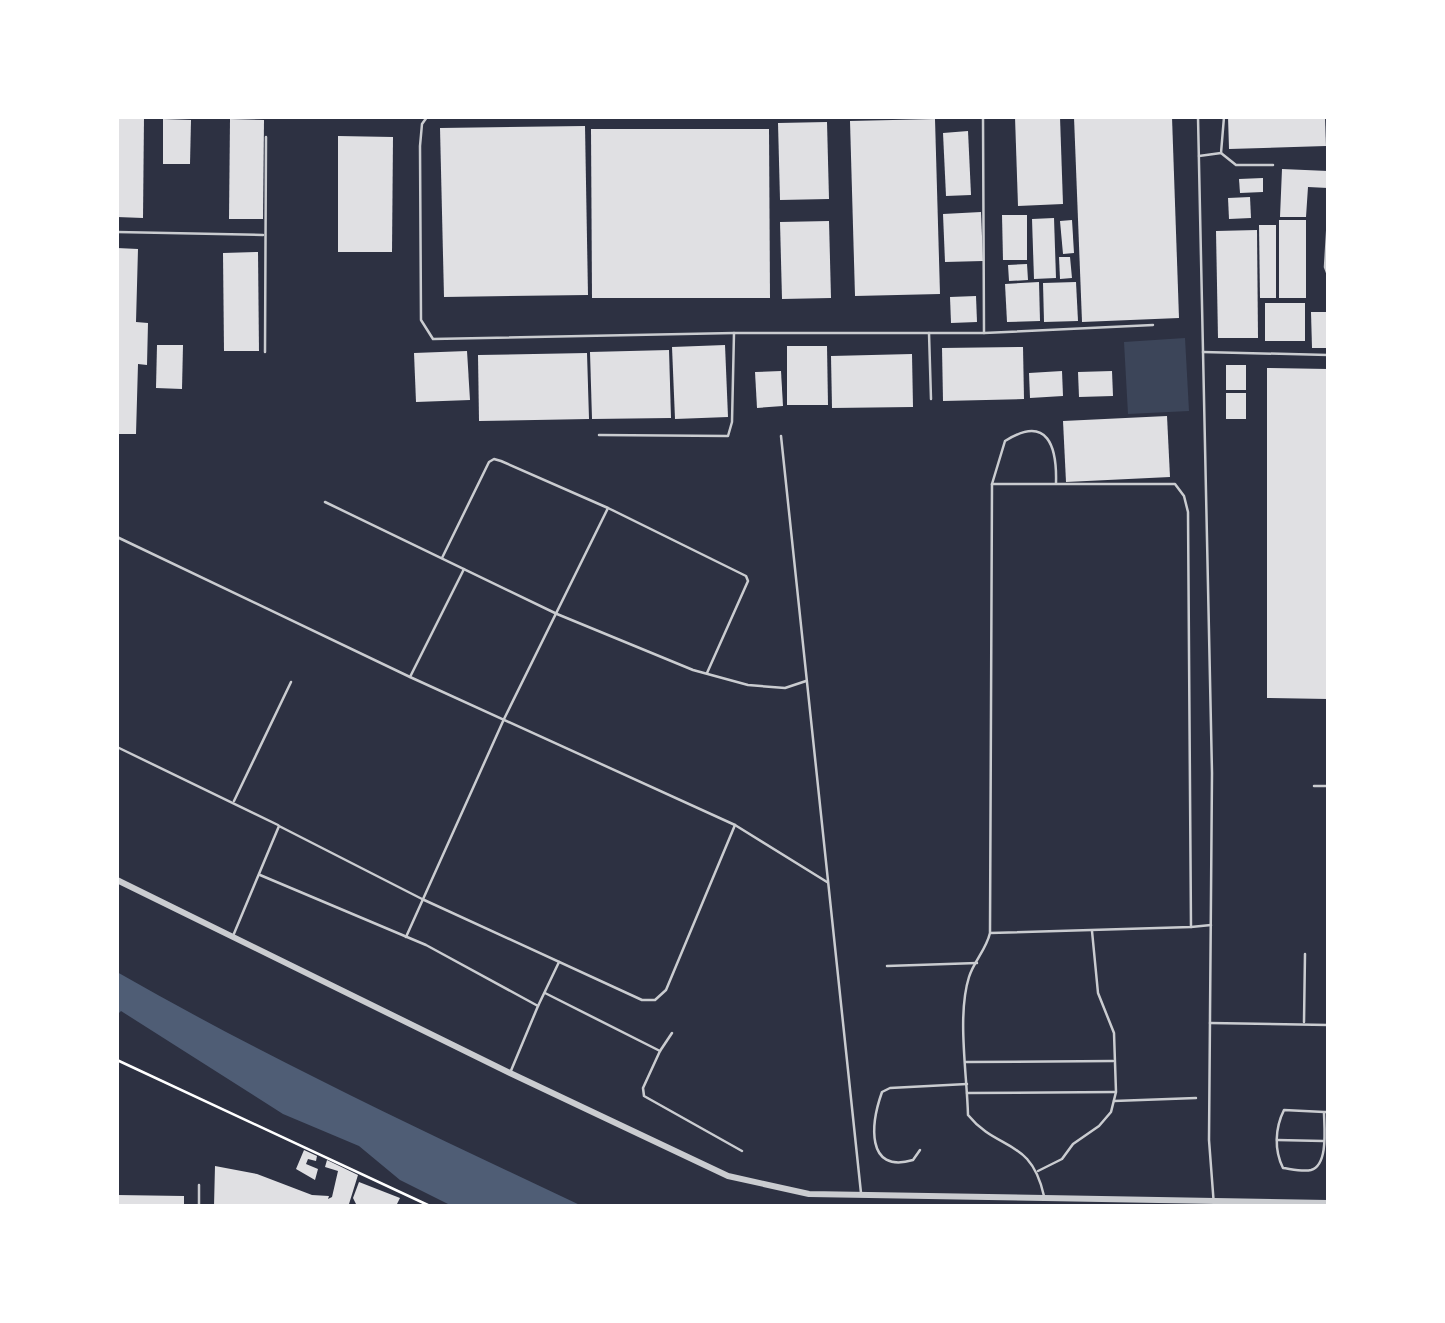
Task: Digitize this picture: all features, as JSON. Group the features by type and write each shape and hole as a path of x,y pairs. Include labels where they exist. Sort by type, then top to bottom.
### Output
{"street":[{"path":"117,880 510,1073 729,1175 809,1194 1328,1203"}],"lane":[{"path":"427,117 422,124 420,146 421,320 433,339 734,333 984,333 1153,325"},
{"path":"983,117 984,333"},
{"path":"1198,117 1212,773 1209,1140 1214,1203"},
{"path":"1221,153 1224,117"},
{"path":"265,137 265,352"},
{"path":"1199,156 1221,153 1236,165 1273,165"},
{"path":"1328,218 1325,267 1328,275"},
{"path":"117,232 263,235"},
{"path":"599,435 728,436 732,422 734,333"},
{"path":"929,333 931,399"},
{"path":"1203,352 1328,355"},
{"path":"1044,1196 1038,1171 1013,1146 980,1130 968,1115 964,1000 969,974 977,963 990,933 992,484 1005,440 1034,431 1047,436 1054,446 1056,484"},
{"path":"781,436 861,1193"},
{"path":"442,558 489,462 494,459 608,508 746,576 748,581 706,674"},
{"path":"992,484 1175,484 1184,496 1188,512 1191,927"},
{"path":"325,502 557,614 706,674 748,685 785,688 806,681"},
{"path":"406,937 504,719 608,508"},
{"path":"117,537 410,677 735,825 827,882"},
{"path":"410,677 464,569"},
{"path":"234,802 291,682"},
{"path":"117,747 234,802 422,898 642,1000 655,1000 666,990 735,825"},
{"path":"1314,786 1328,786"},
{"path":"232,937 279,826"},
{"path":"260,875 406,937 538,1006"},
{"path":"990,933 1211,925"},
{"path":"1038,1171 1062,1159 1073,1144 1099,1126 1111,1112 1114,1101 1114,1034 1098,993 1092,931"},
{"path":"1304,1022 1305,954"},
{"path":"510,1073 560,961"},
{"path":"887,967 977,963"},
{"path":"545,993 660,1051"},
{"path":"1210,1023 1304,1022 1328,1025"},
{"path":"672,1033 660,1051 643,1088 644,1096 742,1151"},
{"path":"966,1062 1115,1061"},
{"path":"920,1150 914,1160 900,1164 885,1161 877,1151 875,1135 882,1092 890,1088 967,1084"},
{"path":"967,1093 1116,1092"},
{"path":"1114,1101 1196,1098"},
{"path":"1284,1110 1326,1112 1322,1157 1317,1167 1310,1171 1283,1168 1276,1156 1278,1123 1284,1110"},
{"path":"1277,1140 1323,1141"},
{"path":"199,1185 199,1206"}],"path":[{"path":"117,1060 386,1183 430,1206"}],"shaded area":[{"path":"1185,338 1189,411 1128,414 1124,342"},
{"path":"117,972 289,1064 582,1206 452,1206 400,1180 359,1146 283,1114 121,1011 117,1015"}],"building":[{"path":"117,117 144,117 143,218 117,217"},
{"path":"1015,117 1060,117 1063,204 1018,206"},
{"path":"1074,117 1172,117 1179,318 1082,322"},
{"path":"1228,117 1325,117 1326,146 1229,149"},
{"path":"163,119 191,120 190,164 163,164"},
{"path":"230,119 264,120 263,219 229,219"},
{"path":"935,119 940,294 855,296 850,121"},
{"path":"827,122 829,199 780,200 778,123"},
{"path":"585,126 588,295 444,297 440,128"},
{"path":"591,129 769,129 770,298 592,298"},
{"path":"968,131 971,195 946,196 943,133"},
{"path":"338,136 393,137 392,252 338,252"},
{"path":"1282,169 1328,171 1328,188 1308,187 1306,217 1280,217"},
{"path":"1263,178 1263,192 1240,193 1239,179"},
{"path":"1250,197 1251,218 1229,219 1228,198"},
{"path":"981,212 983,261 945,262 943,214"},
{"path":"1002,215 1027,215 1027,260 1003,260"},
{"path":"1054,218 1056,278 1034,279 1032,219"},
{"path":"1072,220 1074,253 1063,254 1060,221"},
{"path":"1279,220 1306,220 1306,298 1279,298"},
{"path":"829,221 831,298 782,299 780,222"},
{"path":"1259,225 1276,225 1276,298 1260,298"},
{"path":"1257,230 1258,338 1218,338 1216,231"},
{"path":"117,248 138,249 136,322 148,323 147,365 138,364 136,434 117,434"},
{"path":"258,252 259,351 224,351 223,253"},
{"path":"1059,257 1070,257 1072,278 1060,279"},
{"path":"1027,264 1028,280 1009,281 1008,265"},
{"path":"1039,282 1040,321 1007,322 1005,284"},
{"path":"1076,282 1078,321 1044,322 1043,283"},
{"path":"976,296 977,322 951,323 950,297"},
{"path":"1265,303 1305,303 1305,341 1265,341"},
{"path":"1311,312 1328,312 1328,348 1312,348"},
{"path":"157,345 183,345 182,389 156,388"},
{"path":"725,345 728,417 675,419 672,347"},
{"path":"787,346 827,346 828,405 787,405"},
{"path":"1023,347 1024,399 943,401 942,348"},
{"path":"669,350 671,418 592,419 590,352"},
{"path":"467,351 470,400 416,402 414,353"},
{"path":"587,353 589,419 479,421 478,355"},
{"path":"912,354 913,407 832,408 831,356"},
{"path":"1226,365 1246,365 1246,390 1226,390"},
{"path":"1267,368 1328,369 1328,699 1267,698"},
{"path":"781,371 783,406 757,408 755,372"},
{"path":"1062,371 1063,396 1030,398 1029,373"},
{"path":"1112,371 1113,396 1079,397 1078,372"},
{"path":"1226,393 1246,393 1246,419 1226,419"},
{"path":"1167,416 1170,477 1066,482 1063,421"},
{"path":"304,1150 317,1156 316,1161 308,1159 306,1164 318,1169 315,1180 296,1169"},
{"path":"327,1160 358,1175 349,1204 214,1206 215,1166 257,1174 312,1195 329,1196 328,1199 332,1197 338,1171 325,1167"},
{"path":"359,1182 400,1198 396,1206 357,1206 353,1198"},
{"path":"117,1195 184,1196 184,1206 117,1206"}]}
